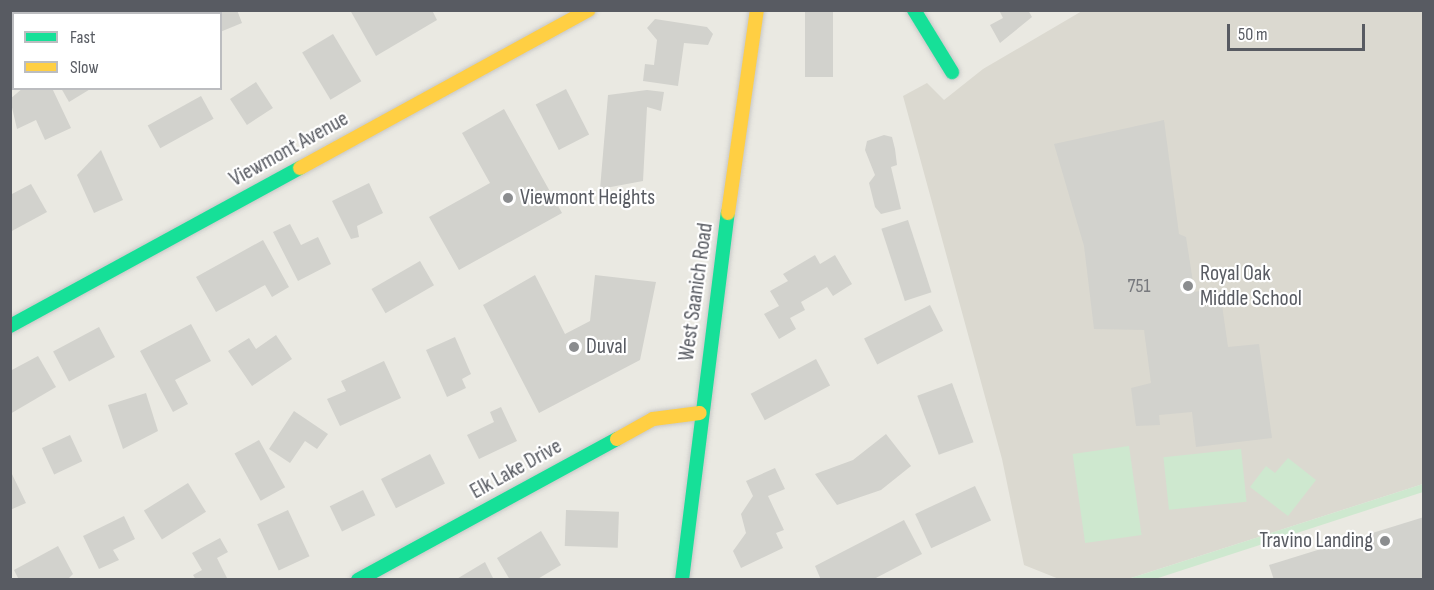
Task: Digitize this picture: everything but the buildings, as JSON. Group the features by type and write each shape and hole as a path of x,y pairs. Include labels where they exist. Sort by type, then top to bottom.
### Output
{"street":[{"name":"Viewmont Avenue","path":"10,326 589,10"},
{"name":"West Saanich Road","path":"682,579 700,413 757,10"},
{"path":"914,10 952,72"},
{"name":"Elk Lake Drive","path":"358,579 653,419 700,413"}],"shaded area":[{"name":"Royal Oak Middle School","path":"1082,11 1423,11 1423,484 1128,579 1059,579 1024,565 1002,459 903,96 927,83 944,100 983,69"}],"green space":[{"path":"1129,446 1142,535 1085,543 1073,454"},
{"path":"1241,449 1247,502 1169,510 1163,457"},
{"path":"1288,458 1316,480 1288,516 1250,487 1266,466 1275,473"},
{"path":"1423,484 1423,492 1155,579 1128,579"}],"traffic: fast":[{"path":"914,10 952,72"},
{"path":"10,326 300,168"},
{"path":"682,580 728,213"},
{"path":"358,580 617,439"}],"traffic: slow":[{"path":"300,168 589,10"},
{"path":"728,213 757,10"},
{"path":"617,439 653,419 700,413"}],"place":[{"name":"Viewmont Heights","path":"508,198"},
{"name":"Royal Oak Middle School","path":"1188,286"},
{"name":"Duval","path":"574,347"},
{"name":"Travino Landing","path":"1385,541"}]}
